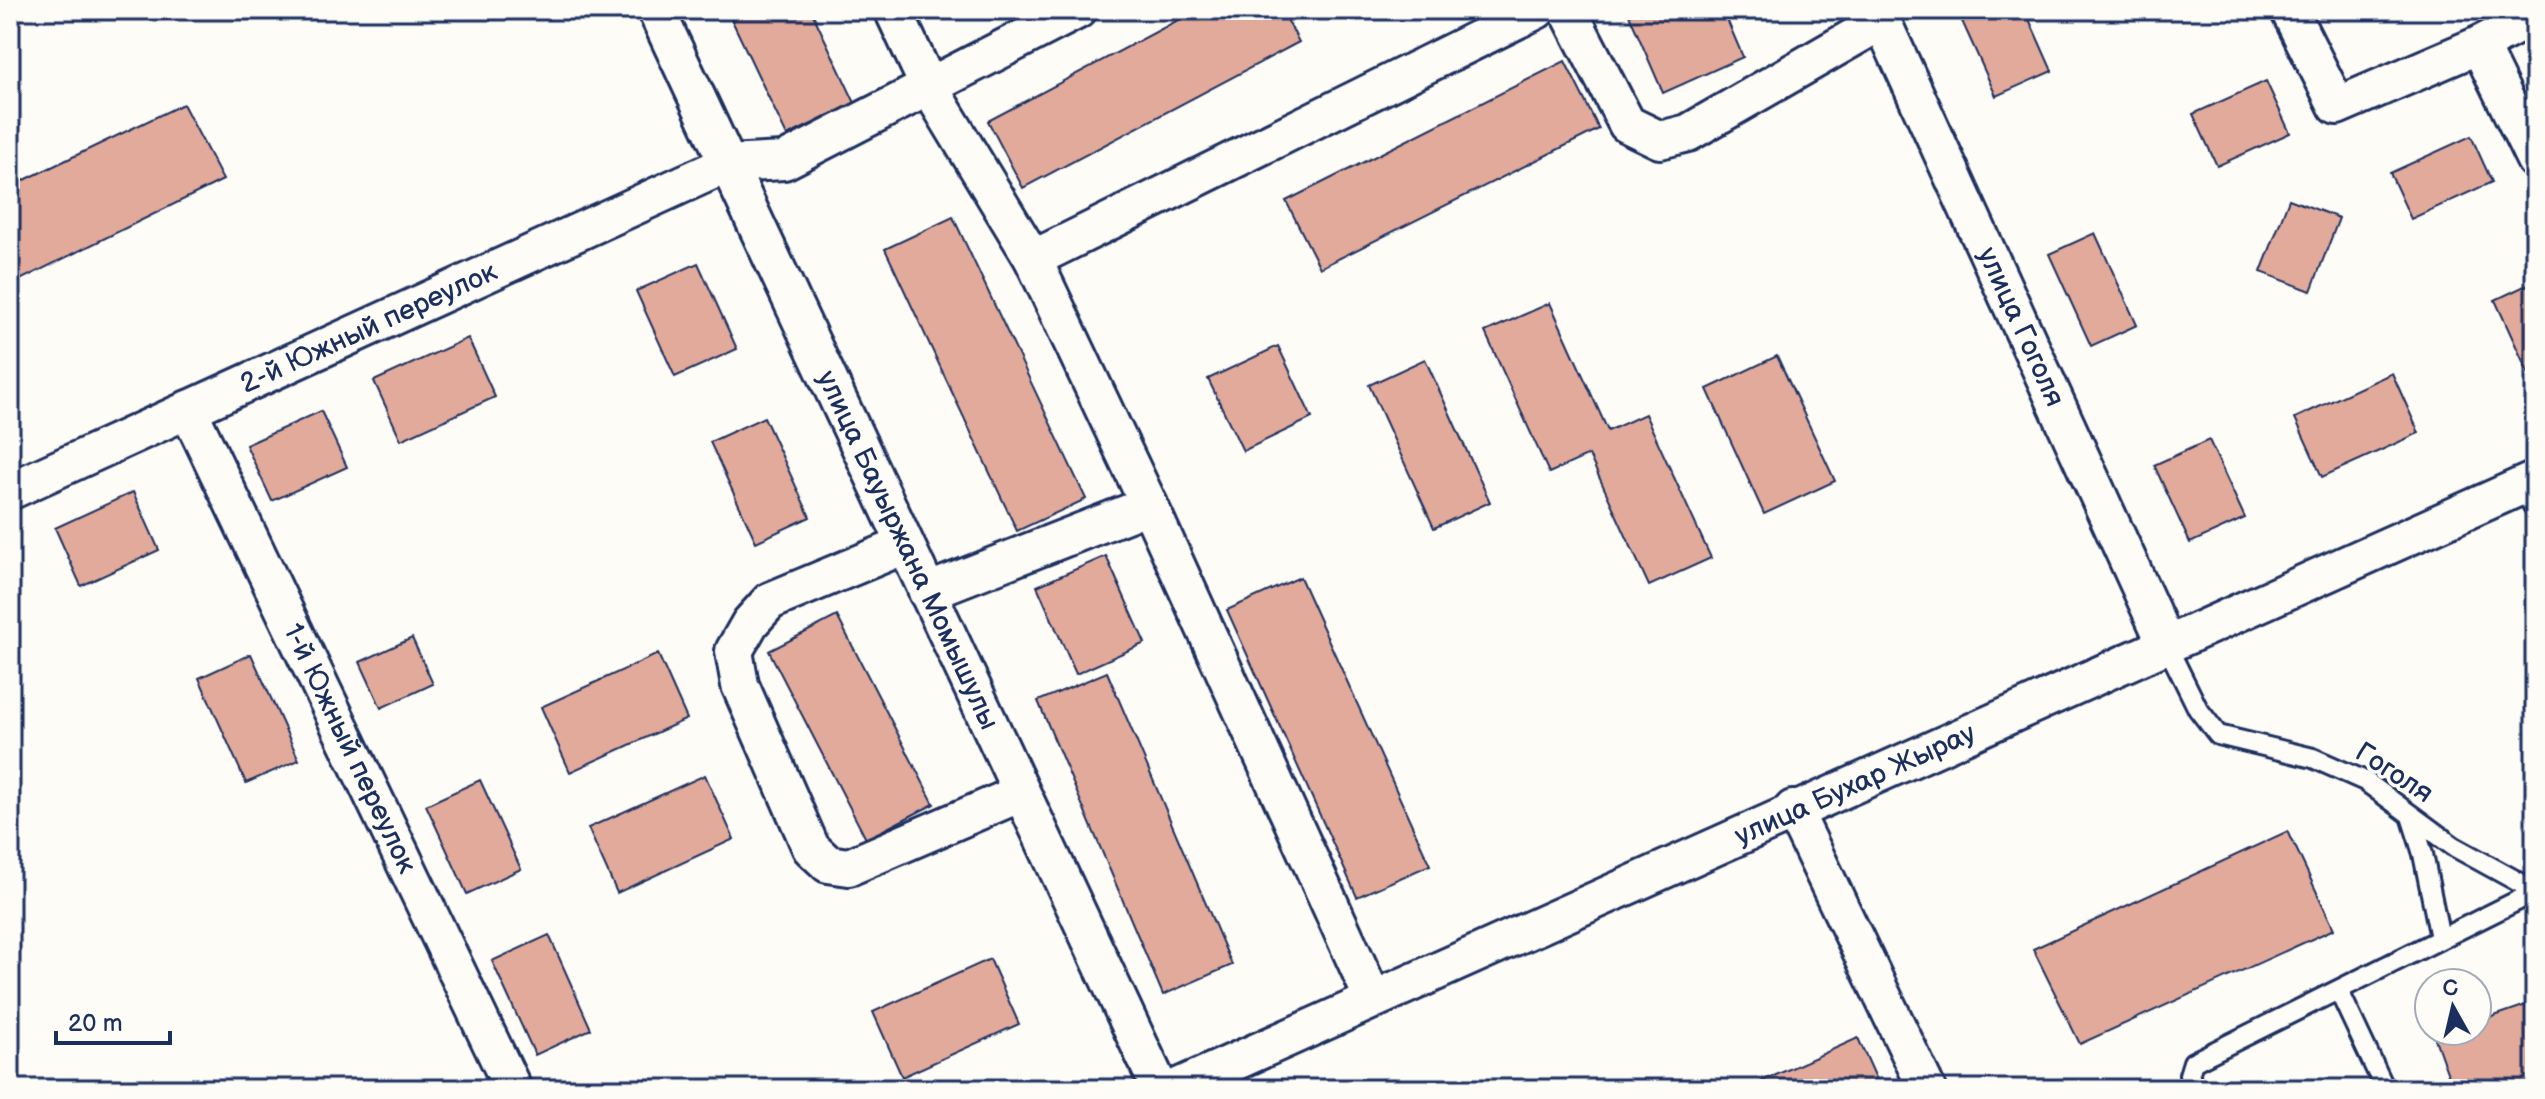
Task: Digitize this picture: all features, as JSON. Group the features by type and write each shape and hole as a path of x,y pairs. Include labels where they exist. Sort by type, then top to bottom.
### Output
{"street":[{"name":"улица Бауыржана Момышулы","path":"656,10 1160,1089"},
{"path":"893,10 929,87 1033,259 1149,505 1373,999"},
{"path":"727,164 784,161 1078,10"},
{"path":"1033,259 1537,10"},
{"path":"1568,10 1627,124 1660,140 1688,133 1879,16"},
{"path":"2289,10 2337,106 2479,45 2535,16"},
{"name":"улица Гоголя","path":"1879,16 2166,644"},
{"path":"2479,45 2535,160"},
{"name":"2-й Южный переулок","path":"10,491 727,164"},
{"name":"1-й Южный переулок","path":"188,409 513,1089"},
{"name":"улица Бухар Жырау","path":"1174,1089 2166,644 2530,491"},
{"path":"927,592 1149,505"},
{"path":"905,545 770,601 750,623 734,651 740,685 811,848 828,864 849,867 1021,793"},
{"path":"1793,809 1927,1089"}],"lane":[{"name":"Гоголя","path":"2166,644 2198,709 2218,735 2313,758 2365,781 2453,846 2535,891"},
{"path":"2411,816 2423,854 2440,938"},
{"path":"2195,1089 2189,1075 2193,1062 2535,891"},
{"path":"2339,991 2385,1089"}],"building":[{"path":"727,10 811,10 855,103 787,136"},
{"path":"1197,10 1282,10 1299,42 1023,188 988,121"},
{"path":"1627,10 1723,10 1743,57 1663,93"},
{"path":"1957,10 2025,10 2052,71 1996,96"},
{"path":"1565,61 1599,129 1320,268 1286,201"},
{"path":"2266,81 2290,133 2217,166 2193,114"},
{"path":"183,104 223,180 14,283 10,274 10,187"},
{"path":"2471,136 2492,182 2411,219 2390,173"},
{"path":"2289,199 2339,218 2311,291 2261,272"},
{"path":"953,217 1086,499 1017,531 885,249"},
{"path":"2095,233 2137,325 2091,346 2049,254"},
{"path":"698,263 737,349 675,377 636,291"},
{"path":"2535,281 2535,375 2530,377 2495,300"},
{"path":"1550,303 1608,431 1645,414 1711,558 1649,586 1589,455 1549,473 1485,332"},
{"path":"468,338 495,397 401,440 374,381"},
{"path":"1278,346 1312,418 1243,451 1208,379"},
{"path":"1777,356 1835,481 1764,514 1707,389"},
{"path":"1425,359 1490,502 1434,528 1369,385"},
{"path":"2392,373 2419,433 2322,477 2295,418"},
{"path":"321,411 347,467 272,501 246,445"},
{"path":"764,417 810,517 756,542 710,442"},
{"path":"2209,440 2245,518 2190,543 2154,465"},
{"path":"133,492 159,550 81,586 55,528"},
{"path":"1106,556 1145,643 1076,674 1037,586"},
{"path":"1300,577 1430,865 1357,897 1227,610"},
{"path":"837,616 934,804 866,839 769,651"},
{"path":"412,638 433,684 381,708 360,662"},
{"path":"251,654 299,760 246,783 199,678"},
{"path":"658,654 687,719 570,772 541,707"},
{"path":"1107,672 1232,965 1163,995 1038,701"},
{"path":"705,775 734,839 617,893 588,828"},
{"path":"480,780 521,869 467,894 426,805"},
{"path":"2288,831 2334,929 2080,1044 2033,949"},
{"path":"549,935 591,1029 535,1055 492,961"},
{"path":"990,959 1019,1024 902,1077 873,1012"},
{"path":"2526,1005 2535,1030 2535,1089 2453,1089 2438,1047 2493,1047 2493,1016"},
{"path":"1858,1038 1881,1089 1745,1089"}]}
